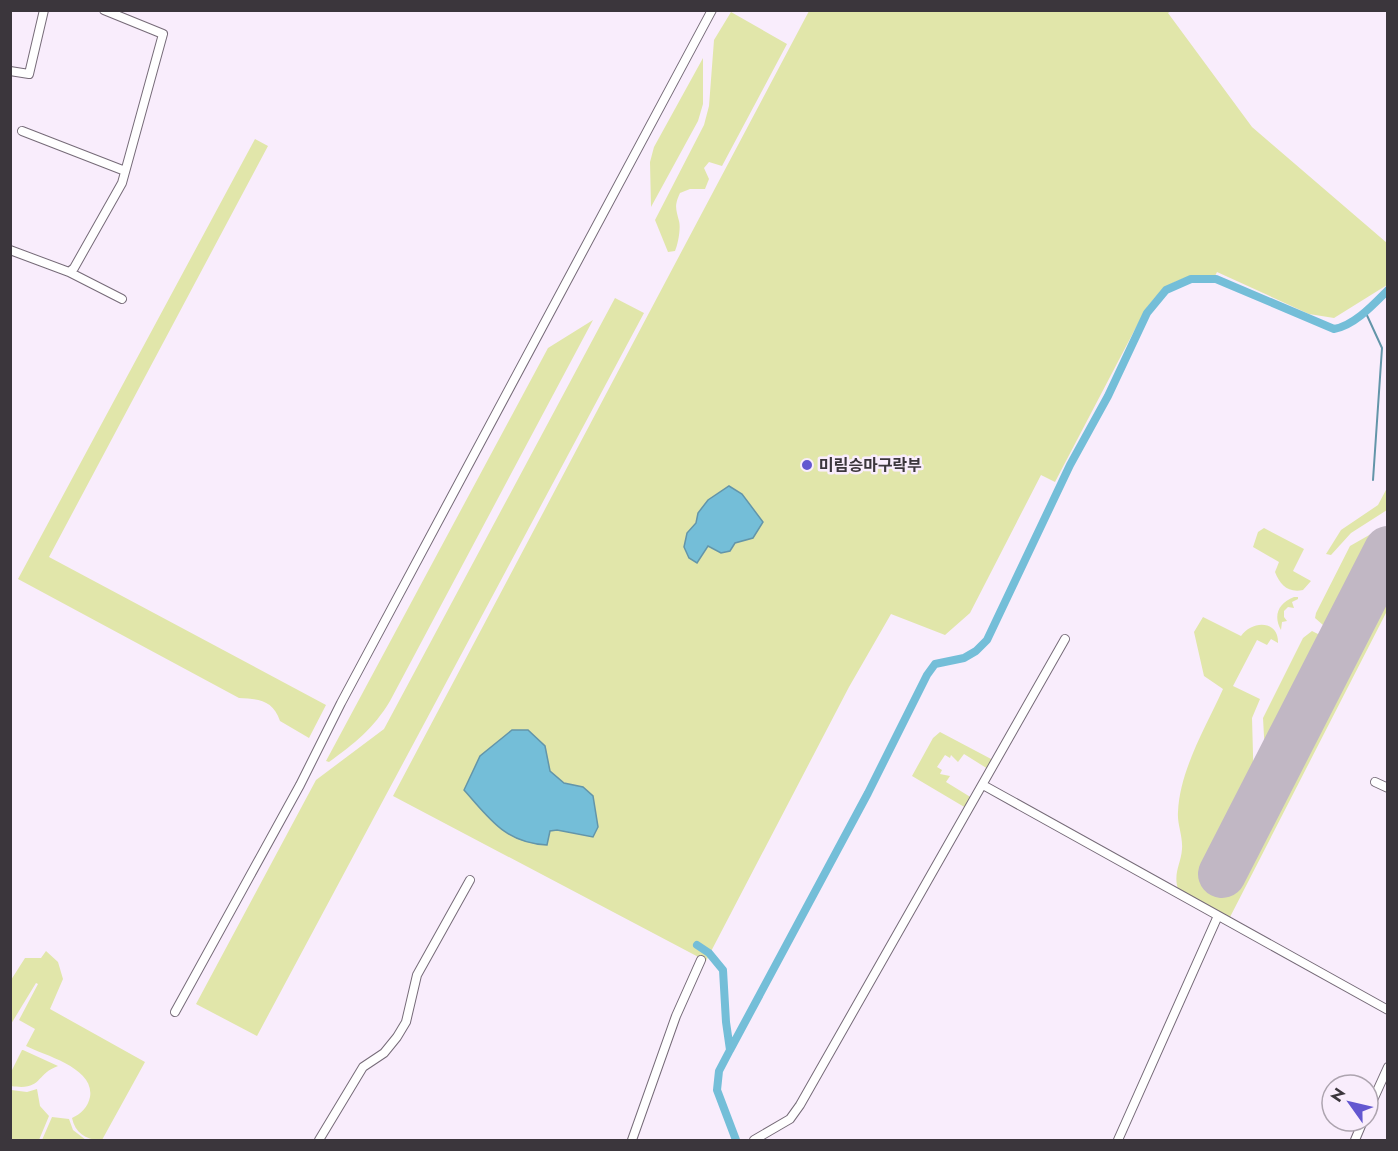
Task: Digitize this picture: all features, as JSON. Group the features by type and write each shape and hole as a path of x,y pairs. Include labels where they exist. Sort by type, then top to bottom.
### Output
{"street":[{"path":"10,71 29,74 44,10"},
{"path":"69,272 74,268 122,183 163,34 104,10"},
{"path":"175,1012 300,785 347,692 712,10"},
{"path":"22,131 125,171"},
{"path":"10,250 69,272 122,299"},
{"path":"754,1140 790,1119 800,1105 1065,639"},
{"path":"1375,782 1388,788"},
{"path":"983,785 1217,918 1388,1010"},
{"path":"319,1140 363,1067 384,1053 406,1022 417,975 470,880"},
{"path":"1118,1140 1217,918"},
{"path":"632,1140 675,1016 701,960"},
{"path":"1380,1085 1388,1067"}],"green space":[{"name":"미림승마구락부","path":"809,11 1171,11 1168,13 1252,127 1387,243 1387,285 1334,318 1309,314 1217,272 1215,276 1182,279 1165,288 1144,312 1055,482 1041,475 970,613 945,635 891,614 849,687 706,961 393,796"},
{"path":"731,12 787,44 722,166 709,162 704,168 709,179 705,189 690,189 680,193 676,207 680,224 678,240 675,251 668,252 655,220 704,125 709,106 714,40"},
{"path":"703,58 703,104 698,121 651,207 650,162 654,147"},
{"path":"255,139 268,146 49,557 326,705 309,738 280,721 273,709 264,702 239,698 18,579"},
{"path":"615,298 644,313 257,1036 196,1004 316,780 384,729"},
{"path":"593,320 390,701 363,735 329,762 326,761 548,348"},
{"path":"1387,488 1387,510 1351,533 1331,555 1326,554 1341,530 1378,505"},
{"path":"1264,528 1304,549 1293,571 1311,581 1303,590 1298,591 1285,587 1275,572 1279,562 1253,547 1258,532"},
{"path":"1378,530 1383,532 1383,535 1336,625 1332,628 1323,625 1315,618 1316,613 1350,546"},
{"path":"1387,576 1387,611 1229,919 1178,889 1177,883 1182,849 1178,812 1183,780 1223,689 1204,676 1194,632 1203,617 1241,636 1258,625 1270,626 1277,635 1278,643 1271,639 1267,645 1257,640 1233,686 1260,699 1252,718 1254,789 1210,871 1229,881"},
{"path":"1294,597 1298,599 1292,602 1294,608 1288,607 1284,611 1287,621 1282,622 1281,630 1277,620 1278,610"},
{"path":"1312,631 1324,637 1327,645 1272,753 1265,754 1263,718 1303,638"},
{"path":"940,732 993,760 988,769 964,754 958,762 951,755 950,758 945,755 937,767 942,770 940,774 950,776 946,782 972,798 966,808 912,776 933,738"},
{"path":"46,951 58,962 63,979 50,1009 145,1062 102,1140 82,1135 72,1118 84,1110 89,1101 90,1087 85,1078 67,1064 26,1046 35,1029 19,1020 38,984 36,983 11,1024 11,980 25,958 41,958"},
{"path":"22,1050 58,1066 45,1073 34,1084 21,1087 11,1086 11,1072"},
{"path":"37,1089 40,1106 49,1116 39,1140 11,1140 11,1090 27,1092"},
{"path":"52,1117 69,1119 73,1130 86,1140 42,1140"}],"water":[{"path":"729,486 742,494 763,522 753,538 735,543 730,551 721,553 708,546 697,563 689,558 684,547 687,533 696,523 698,513 708,500"},
{"path":"512,730 528,730 545,746 550,771 564,783 583,787 593,796 598,827 593,837 557,830 550,831 547,845 520,840 491,820 464,790 480,756"}],"waterway":[{"path":"730,1050 868,793 927,675 935,664 964,658 976,651 987,640 1070,465 1108,396 1147,313 1166,290 1191,279 1216,279 1334,329 1356,319 1388,290"},
{"path":"1365,311 1382,348 1373,480"},
{"path":"697,945 709,953 723,970 730,1050 719,1071 717,1090 736,1140"}],"runway":[{"path":"1222,874 1388,550"}],"place":[{"name":"미림승마구락부","path":"807,465"}]}
